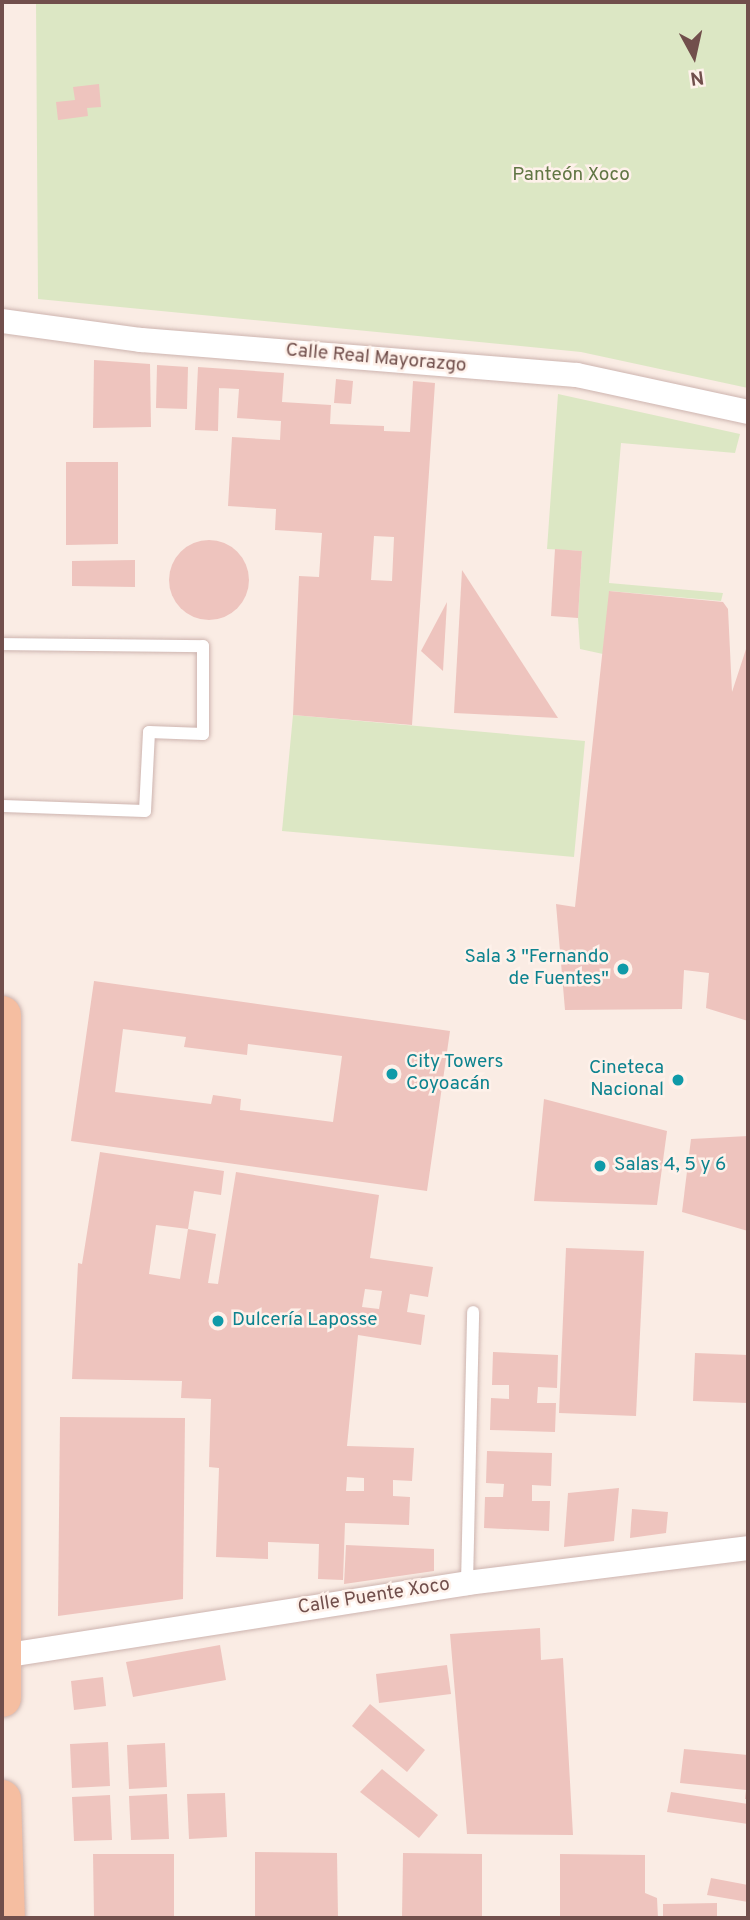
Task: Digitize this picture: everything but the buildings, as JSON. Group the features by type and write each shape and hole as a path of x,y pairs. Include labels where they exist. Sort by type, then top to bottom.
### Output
{"main road":[{"path":"2,1015 2,1698"},
{"path":"2,1799 6,1918"}],"street":[{"name":"Calle Real Mayorazgo","path":"2,321 142,340 577,375 748,412"},
{"name":"Calle Puente Xoco","path":"2,1656 467,1583 748,1548"}],"lane":[{"path":"2,644 204,646 203,734 149,732 145,811 2,806"},
{"path":"467,1583 474,1312"}],"green space":[{"name":"Panteón Xoco","path":"36,2 748,2 748,388 581,352 38,299"},
{"path":"558,394 740,434 735,453 621,443 609,583 723,593 721,601 610,591 603,654 580,649 578,618 582,551 547,549"},
{"path":"293,715 585,741 574,857 282,831"}],"place":[{"name":"Sala 3 \"Fernando de Fuentes\"","path":"623,969"},
{"name":"City Towers Coyoacán","path":"392,1074"},
{"name":"Cineteca Nacional","path":"678,1080"},
{"name":"Salas 4, 5 y 6","path":"600,1166"},
{"name":"Dulcería Laposse","path":"218,1321"}]}
